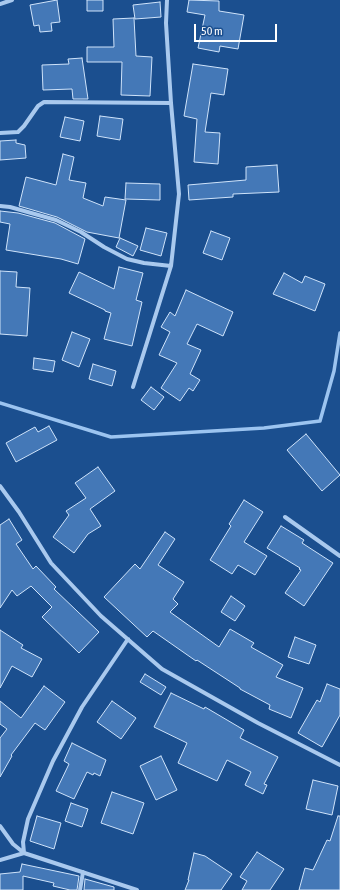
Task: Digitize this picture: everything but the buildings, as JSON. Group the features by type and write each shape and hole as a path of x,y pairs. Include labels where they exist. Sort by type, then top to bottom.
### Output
{"street":[{"path":"0,4 12,0"},
{"path":"133,387 171,266 179,194 166,24 167,0"},
{"path":"0,133 18,132 38,106 44,102 171,103"},
{"path":"0,206 10,207 56,220 81,232 104,247 127,259 144,263 171,266"},
{"path":"0,486 19,512 51,563 101,616 162,669 258,723 340,764"},
{"path":"285,517 340,556"},
{"path":"24,853 23,842 28,819 53,760 82,706 128,639"},
{"path":"0,826 14,844 24,853 137,890"},
{"path":"0,860 24,853"},
{"path":"80,890 83,872"}],"waterway":[{"path":"0,403 111,437 264,428 320,421 334,371 340,333"}]}
